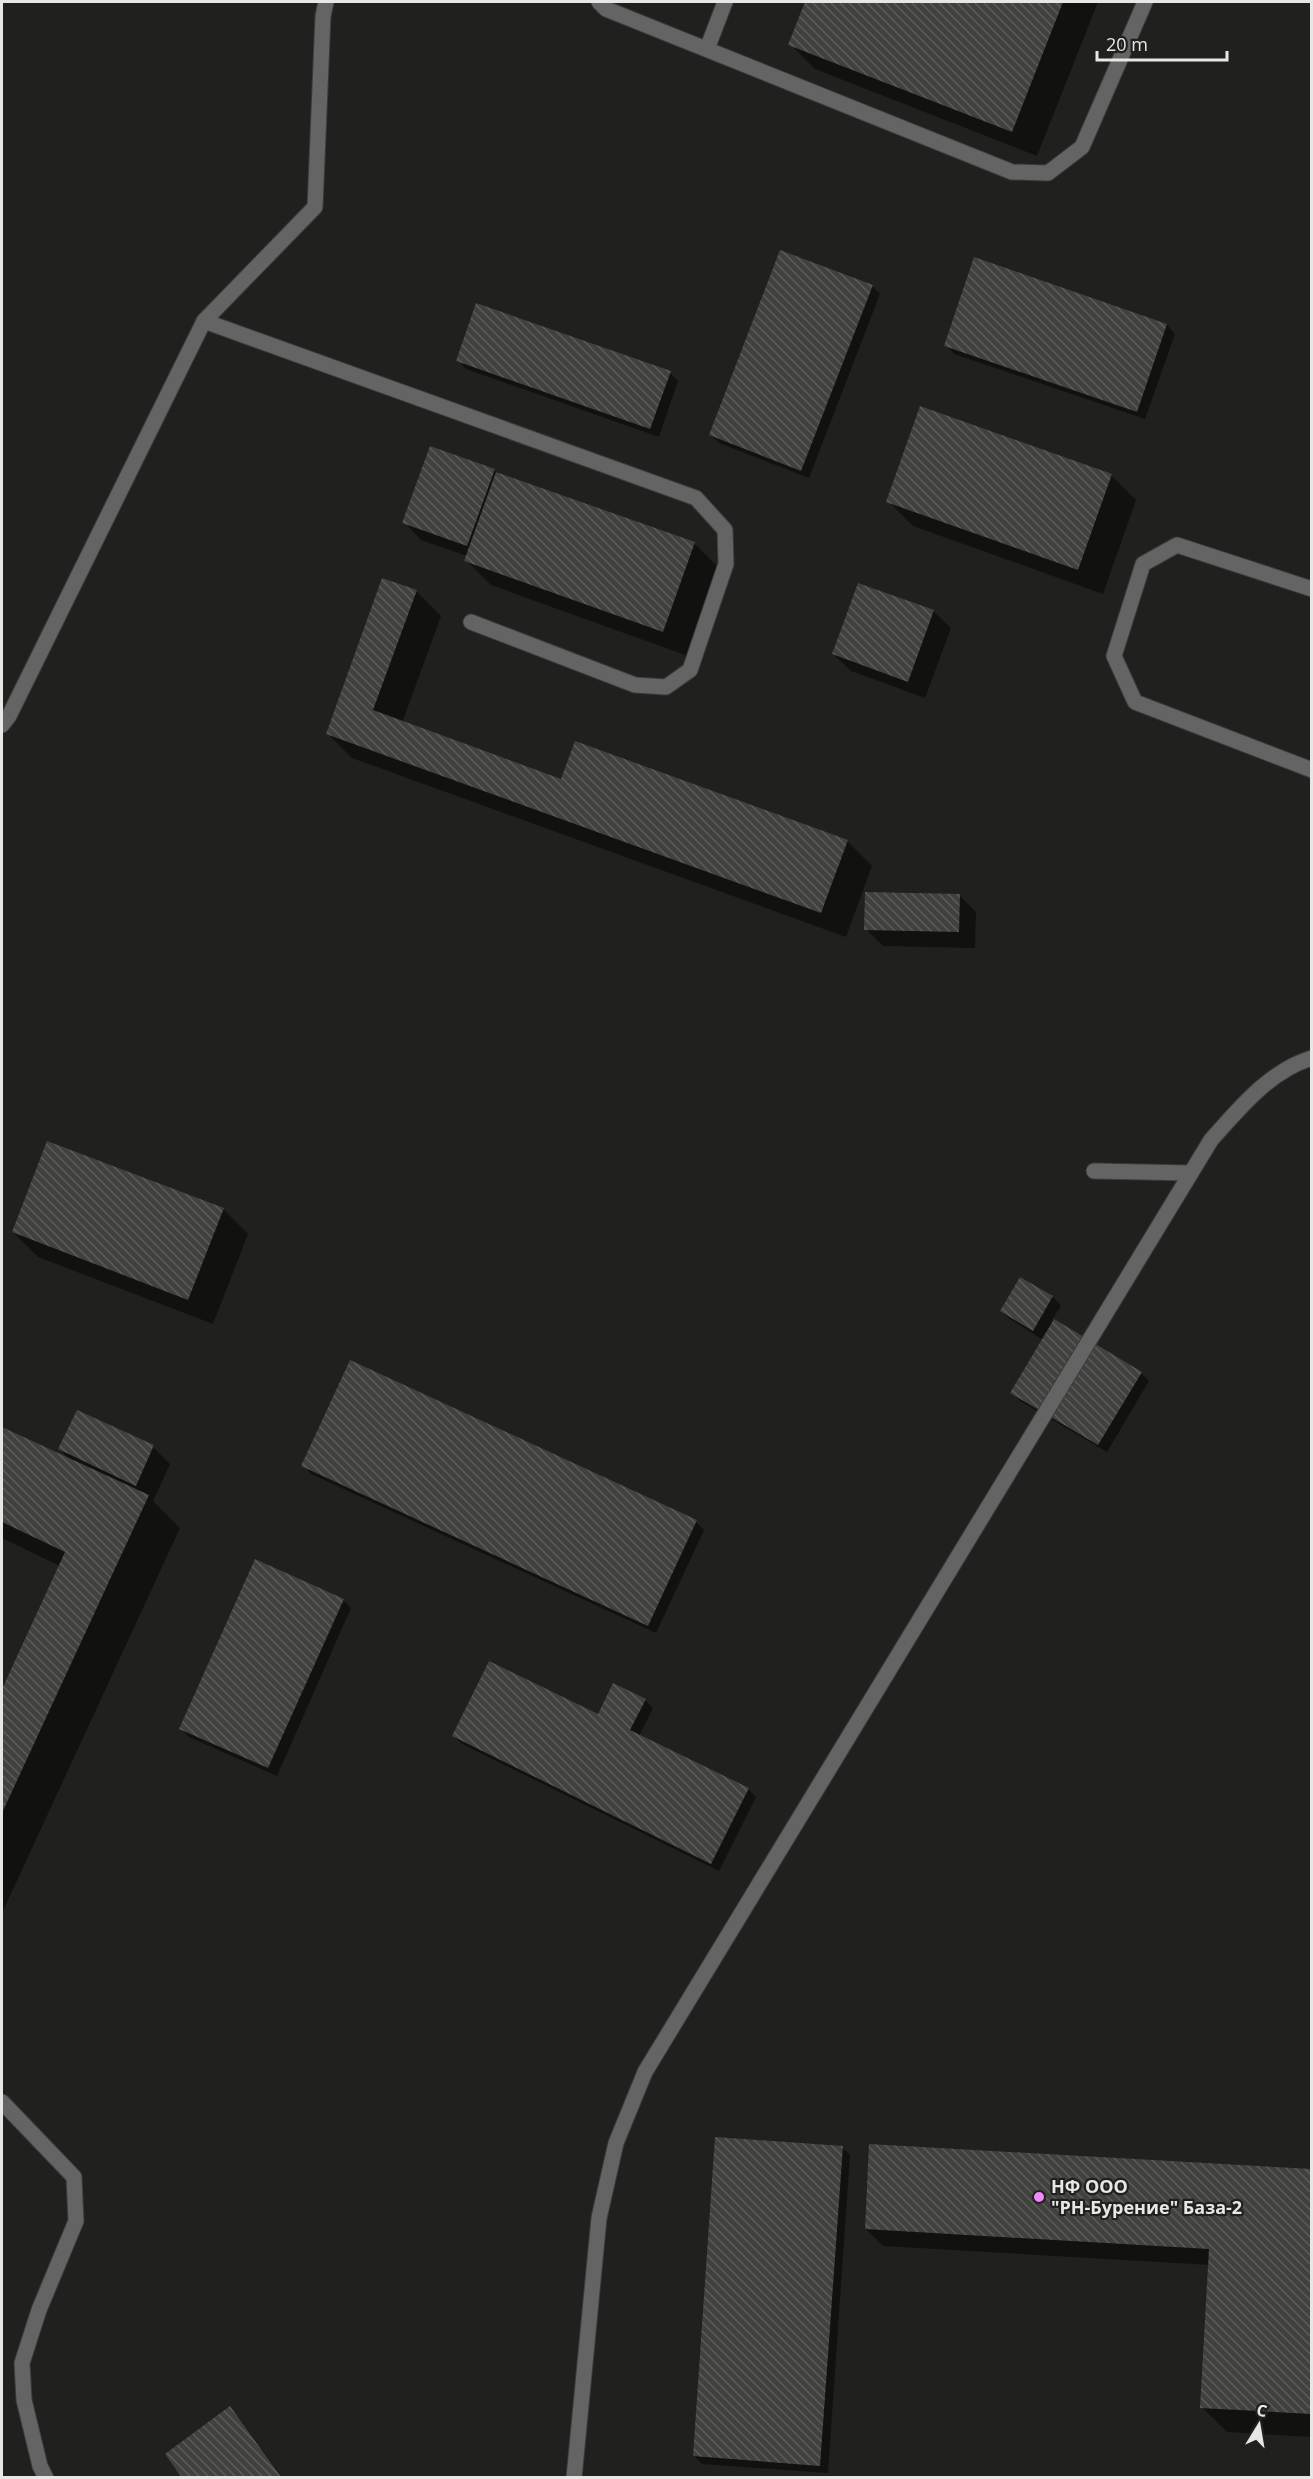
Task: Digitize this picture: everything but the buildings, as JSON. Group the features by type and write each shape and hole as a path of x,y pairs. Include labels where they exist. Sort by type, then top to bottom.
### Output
{"lane":[{"path":"2,725 9,716 204,321 315,207 323,15 326,2"},
{"path":"599,2 606,9 1012,172 1048,172 1082,147 1144,2"},
{"path":"707,49 725,2"},
{"path":"204,321 696,498 725,530 726,564 690,670 666,687 635,685 471,622"},
{"path":"1311,589 1177,545 1143,564 1114,656 1135,702 1311,770"},
{"path":"574,2478 599,2218 616,2143 645,2072 1211,1140 1255,1092 1300,1062 1311,1058"},
{"path":"1094,1171 1191,1173"},
{"path":"2,2102 74,2177 76,2221 39,2310 22,2363 24,2400 39,2466 46,2478"}],"place":[{"name":"НФ ООО \"РН-Бурение\" База-2","path":"1039,2197"}]}
